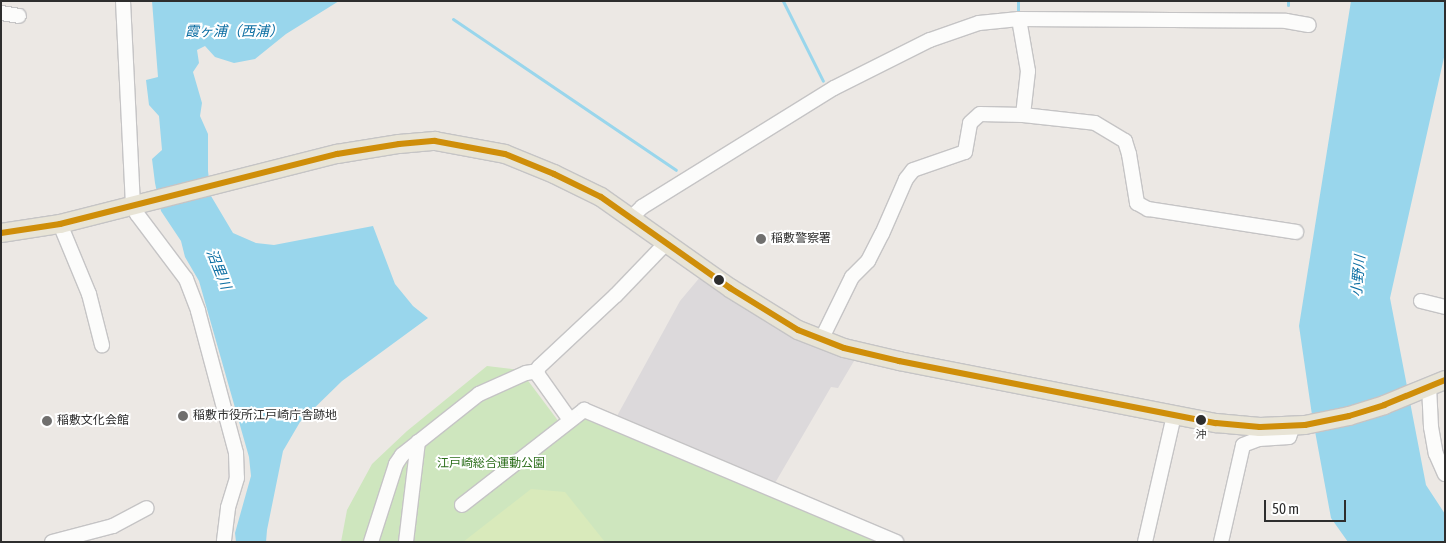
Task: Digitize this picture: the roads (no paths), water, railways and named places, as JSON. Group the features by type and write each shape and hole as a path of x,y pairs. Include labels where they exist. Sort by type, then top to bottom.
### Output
{"main road":[{"path":"1,233 60,224 233,179 379,146 435,142 479,148 521,160 578,185 632,217 752,304 821,340 899,361 1239,426 1299,425 1368,411 1432,385"}],"street":[{"path":"123,1 137,214 186,279 198,311 238,469 228,508 224,542"},
{"path":"1,13 19,16"},
{"path":"1019,19 1028,71 1023,115"},
{"path":"632,217 642,207 834,88 930,40 960,28 979,23 1019,19 1286,21 1309,25"},
{"path":"821,340 852,277 868,261 912,170 965,152 970,123 980,114 1023,115 1094,123 1125,141 1137,203 1148,209 1296,232"},
{"path":"60,224 89,294 102,345"},
{"path":"370,542 396,464 402,455 479,394 526,373 537,371 616,295 667,242"},
{"path":"1421,301 1445,307"},
{"path":"537,371 570,420"},
{"path":"1432,385 1431,426 1436,454 1445,474"},
{"path":"462,505 581,412 592,412 896,542"},
{"path":"1145,542 1174,415"},
{"path":"1221,542 1243,445 1259,439 1289,437 1299,425"},
{"path":"406,542 418,442"},
{"path":"52,542 113,526 147,508"}],"water":[{"path":"152,1 339,1 286,34 255,59 234,63 215,57 205,46 197,50 199,63 193,72 202,103 200,116 208,134 208,171 211,196 233,233 256,243 274,245 373,226 395,284 413,306 428,318 342,381 300,422 283,451 266,542 236,542 235,533 251,476 249,457 199,281 185,257 181,241 161,211 155,183 152,159 162,150 159,116 149,105 146,80 158,77"},
{"name":"小野川","path":"1351,1 1445,1 1445,53 1390,298 1426,485 1445,514 1445,542 1348,542 1331,518 1312,415 1299,326"}],"waterway":[{"path":"783,1 823,81"},
{"path":"1018,1 1018,13"},
{"path":"453,19 676,170"}],"place":[{"name":"稲敷警察署","path":"761,239"},
{"name":"稲敷市役所江戸崎庁舎跡地","path":"183,416"},
{"name":"沖","path":"1201,420"},
{"name":"稲敷文化会館","path":"47,421"}],"water label":[{"name":"霞ヶ浦（西浦）","path":"234,31"},
{"name":"沼里川","path":"219,269"}],"park label":[{"name":"江戸崎総合運動公園","path":"491,464"}]}
